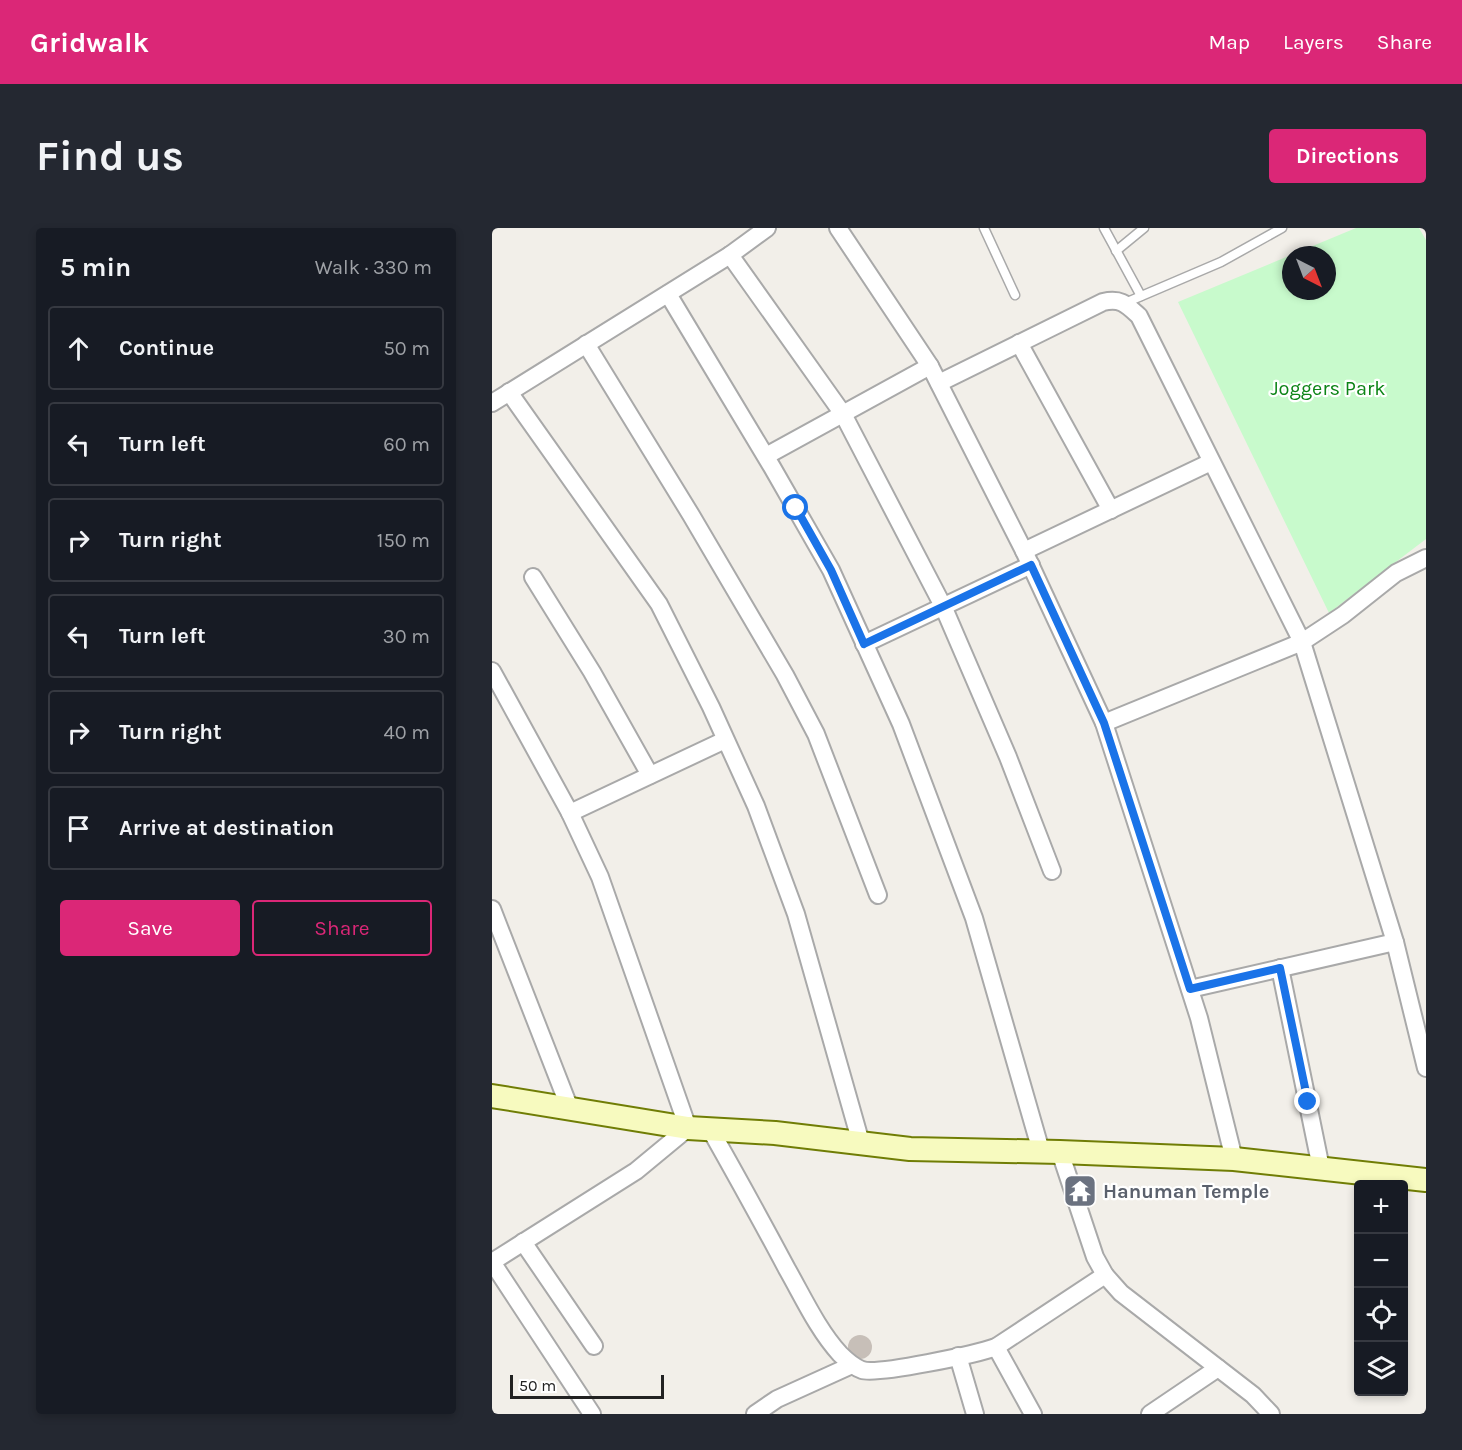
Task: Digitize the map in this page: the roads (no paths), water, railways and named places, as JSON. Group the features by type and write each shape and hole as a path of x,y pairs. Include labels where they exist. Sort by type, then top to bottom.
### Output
{"main road":[{"path":"492,1096 699,1128 775,1132 910,1149 1234,1159 1426,1180"}],"street":[{"path":"492,403 730,255 767,228"},
{"path":"838,228 930,366 1028,558 1104,723 1190,989 1234,1159"},
{"path":"730,255 843,414 943,606 1008,757 1052,871"},
{"path":"668,294 766,456 831,570 901,724 974,918 1050,1152 1095,1257 1105,1275 1121,1293 1254,1395 1271,1414"},
{"path":"939,383 1103,302 1114,299 1125,303 1139,316 1302,642 1395,942 1426,1068"},
{"path":"1019,343 1111,510"},
{"path":"586,344 691,515 785,675 816,734 878,895"},
{"path":"766,456 930,366"},
{"path":"509,392 659,604 756,806 796,914 861,1143"},
{"path":"864,644 943,606 1111,510 1211,462"},
{"path":"1104,723 1302,642 1343,615 1396,573 1426,558"},
{"path":"534,577 592,672 650,775"},
{"path":"492,671 570,813 600,877 699,1128 812,1315 839,1353 852,1365 864,1371 983,1352 996,1347 1105,1275"},
{"path":"570,813 725,740"},
{"path":"492,909 570,1108"},
{"path":"1190,989 1395,942"},
{"path":"1280,968 1322,1168"},
{"path":"592,1414 492,1262 636,1171 699,1128"},
{"path":"523,1242 594,1346"},
{"path":"996,1347 1033,1414"},
{"path":"958,1356 975,1414"},
{"path":"755,1414 777,1399 852,1365"},
{"path":"1150,1414 1218,1368"}],"lane":[{"path":"984,228 1015,295"},
{"path":"1104,228 1141,297"},
{"path":"1116,251 1144,228"},
{"path":"1125,303 1221,262 1282,228"}],"place":[{"name":"Hanuman Temple","path":"1080,1191"}],"park label":[{"name":"Joggers Park","path":"1328,388"}]}
